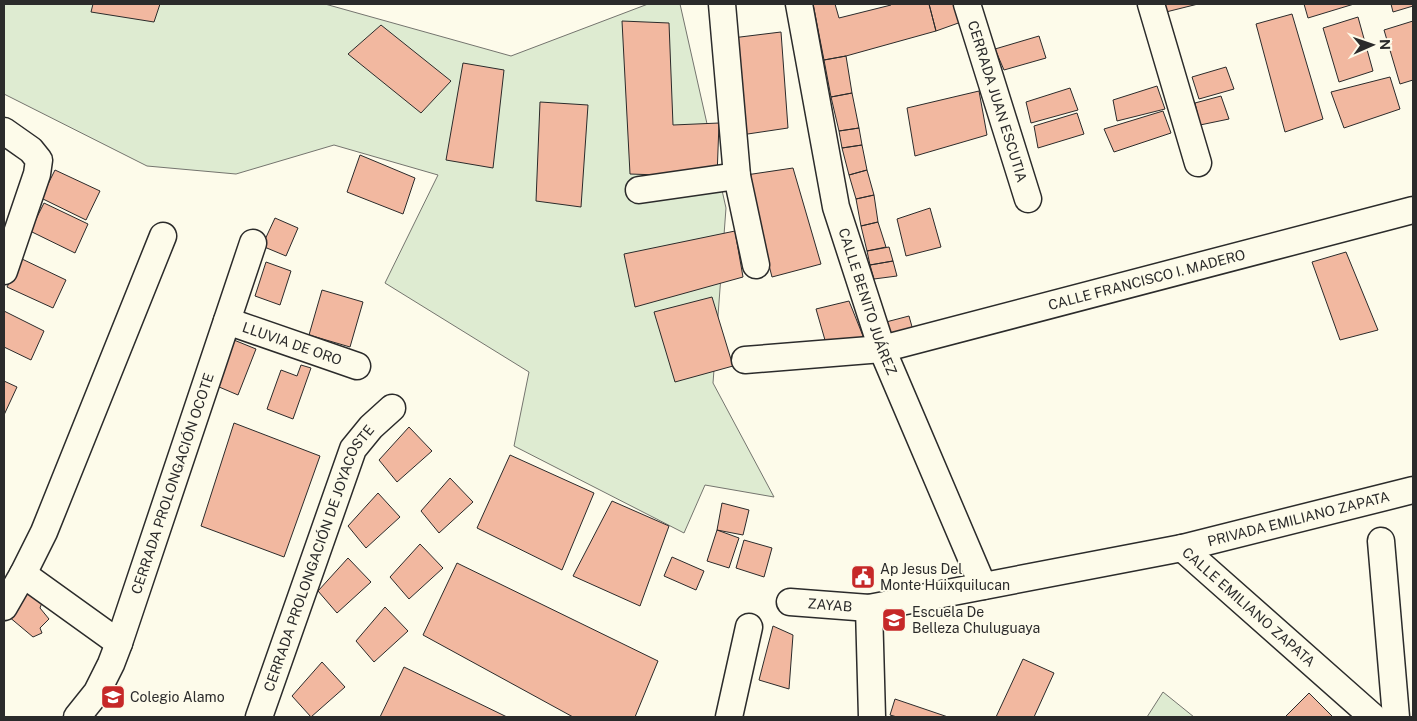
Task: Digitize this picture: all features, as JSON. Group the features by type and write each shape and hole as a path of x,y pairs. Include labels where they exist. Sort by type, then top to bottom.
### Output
{"street":[{"path":"722,4 737,176 756,265"},
{"name":"CALLE BENITO JUÁREZ","path":"799,4 836,207 882,348 984,586"},
{"name":"CERRADA JUAN ESCUTIA","path":"967,4 1028,199"},
{"path":"1151,4 1198,164"},
{"path":"4,131 31,150 39,160 37,174 4,271"},
{"path":"639,190 737,176"},
{"name":"CALLE FRANCISCO I. MADERO","path":"745,360 882,348 1413,210"},
{"path":"4,607 44,532 163,236"},
{"name":"CERRADA PROLONGACIÓN OCOTE","path":"77,717 96,692 111,664 119,643 253,243"},
{"name":"LLUVIA DE ORO","path":"227,321 357,366"},
{"name":"CERRADA PROLONGACIÓN DE JOYACOSTE","path":"259,717 353,449 392,408"},
{"name":"PRIVADA EMILIANO ZAPATA","path":"1182,548 1413,490"},
{"path":"1381,541 1396,717"},
{"name":"CALLE EMILIANO ZAPATA","path":"870,608 1182,548 1373,717"},
{"path":"23,574 119,643"},
{"name":"ZAYAB","path":"790,602 870,608"},
{"path":"870,608 872,717"},
{"path":"729,717 749,627"}],"green space":[{"path":"4,4 325,4 511,56 648,4 680,4 726,208 713,383 774,497 705,485 684,533 514,446 529,372 385,283 438,175 334,145 236,174 147,166 4,94"},
{"path":"1163,692 1194,717 1147,717"}],"building":[{"path":"93,4 160,4 154,22 91,12"},
{"path":"813,4 835,4 839,18 891,4 929,4 936,31 846,56 824,60"},
{"path":"929,4 959,4 964,21 936,31"},
{"path":"1164,4 1198,4 1166,12"},
{"path":"1304,4 1354,4 1308,18"},
{"path":"1391,4 1413,4 1413,6 1393,12"},
{"path":"1292,14 1323,119 1285,132 1256,24"},
{"path":"1358,17 1373,71 1339,82 1323,28"},
{"path":"622,21 669,23 673,125 719,123 717,177 630,174"},
{"path":"1413,21 1413,80 1400,84 1384,30"},
{"path":"381,25 451,81 421,113 348,54"},
{"path":"781,32 788,128 741,135 732,38"},
{"path":"1039,36 1046,58 1004,70 995,49"},
{"path":"846,56 852,93 831,97 824,60"},
{"path":"463,63 504,70 493,168 446,160"},
{"path":"1226,67 1234,89 1199,99 1192,77"},
{"path":"1390,77 1400,109 1344,128 1331,92"},
{"path":"1157,86 1165,109 1117,121 1113,100"},
{"path":"1070,88 1078,110 1031,123 1026,102"},
{"path":"979,91 987,135 915,156 907,108"},
{"path":"852,93 859,128 839,131 831,97"},
{"path":"1221,96 1229,119 1200,125 1195,103"},
{"path":"540,102 588,105 581,207 536,201"},
{"path":"1163,111 1171,133 1114,152 1104,129"},
{"path":"1077,113 1084,134 1038,148 1034,126"},
{"path":"859,128 862,145 842,148 839,131"},
{"path":"862,145 867,170 849,175 842,148"},
{"path":"360,155 415,178 403,214 347,192"},
{"path":"793,168 821,264 772,277 746,175"},
{"path":"55,170 100,191 86,220 41,198"},
{"path":"867,170 874,195 856,199 849,175"},
{"path":"874,195 878,222 861,226 856,199"},
{"path":"44,203 88,224 75,253 30,231"},
{"path":"930,208 941,247 906,256 897,219"},
{"path":"275,218 298,228 286,256 262,246"},
{"path":"878,222 886,247 867,251 861,226"},
{"path":"735,231 743,277 635,307 624,254"},
{"path":"889,247 893,261 870,265 867,251"},
{"path":"1346,252 1378,330 1340,340 1312,262"},
{"path":"22,259 66,280 53,308 7,287"},
{"path":"893,261 897,276 874,279 870,265"},
{"path":"266,262 291,271 280,305 255,296"},
{"path":"322,290 363,302 350,347 309,335"},
{"path":"712,297 733,366 675,382 654,312"},
{"path":"849,301 865,341 827,347 816,309"},
{"path":"4,311 44,331 31,360 4,347"},
{"path":"909,316 914,334 890,343 886,322"},
{"path":"229,338 256,349 238,395 212,384"},
{"path":"301,365 311,368 293,419 267,409 281,370 297,376"},
{"path":"4,381 17,387 4,415"},
{"path":"234,423 320,456 284,557 201,526"},
{"path":"409,427 432,451 397,482 379,460"},
{"path":"510,455 594,493 562,570 477,528"},
{"path":"450,478 473,502 439,533 421,511"},
{"path":"378,493 400,517 366,548 348,526"},
{"path":"612,501 669,526 640,606 573,576"},
{"path":"722,503 749,510 743,535 717,530"},
{"path":"717,530 739,538 729,568 707,561"},
{"path":"744,540 772,548 764,577 736,568"},
{"path":"420,544 443,568 409,599 390,577"},
{"path":"672,557 704,571 696,590 664,576"},
{"path":"348,558 371,582 337,613 318,591"},
{"path":"457,563 658,661 635,717 573,717 423,635"},
{"path":"28,587 43,600 40,608 49,619 40,628 42,633 33,637 8,616"},
{"path":"385,607 408,631 374,662 356,641"},
{"path":"773,626 793,635 789,689 759,680"},
{"path":"1023,659 1054,673 1034,717 996,717"},
{"path":"322,662 345,687 311,717 292,696"},
{"path":"404,667 507,717 380,717"},
{"path":"1309,693 1333,717 1285,717"},
{"path":"895,699 948,717 897,717 890,715"}],"place":[{"name":"Ap Jesus Del Monte Huixquilucan","path":"863,577"},
{"name":"Escuela De Belleza Chuluguaya","path":"894,620"},
{"name":"Colegio Alamo","path":"113,697"}]}
